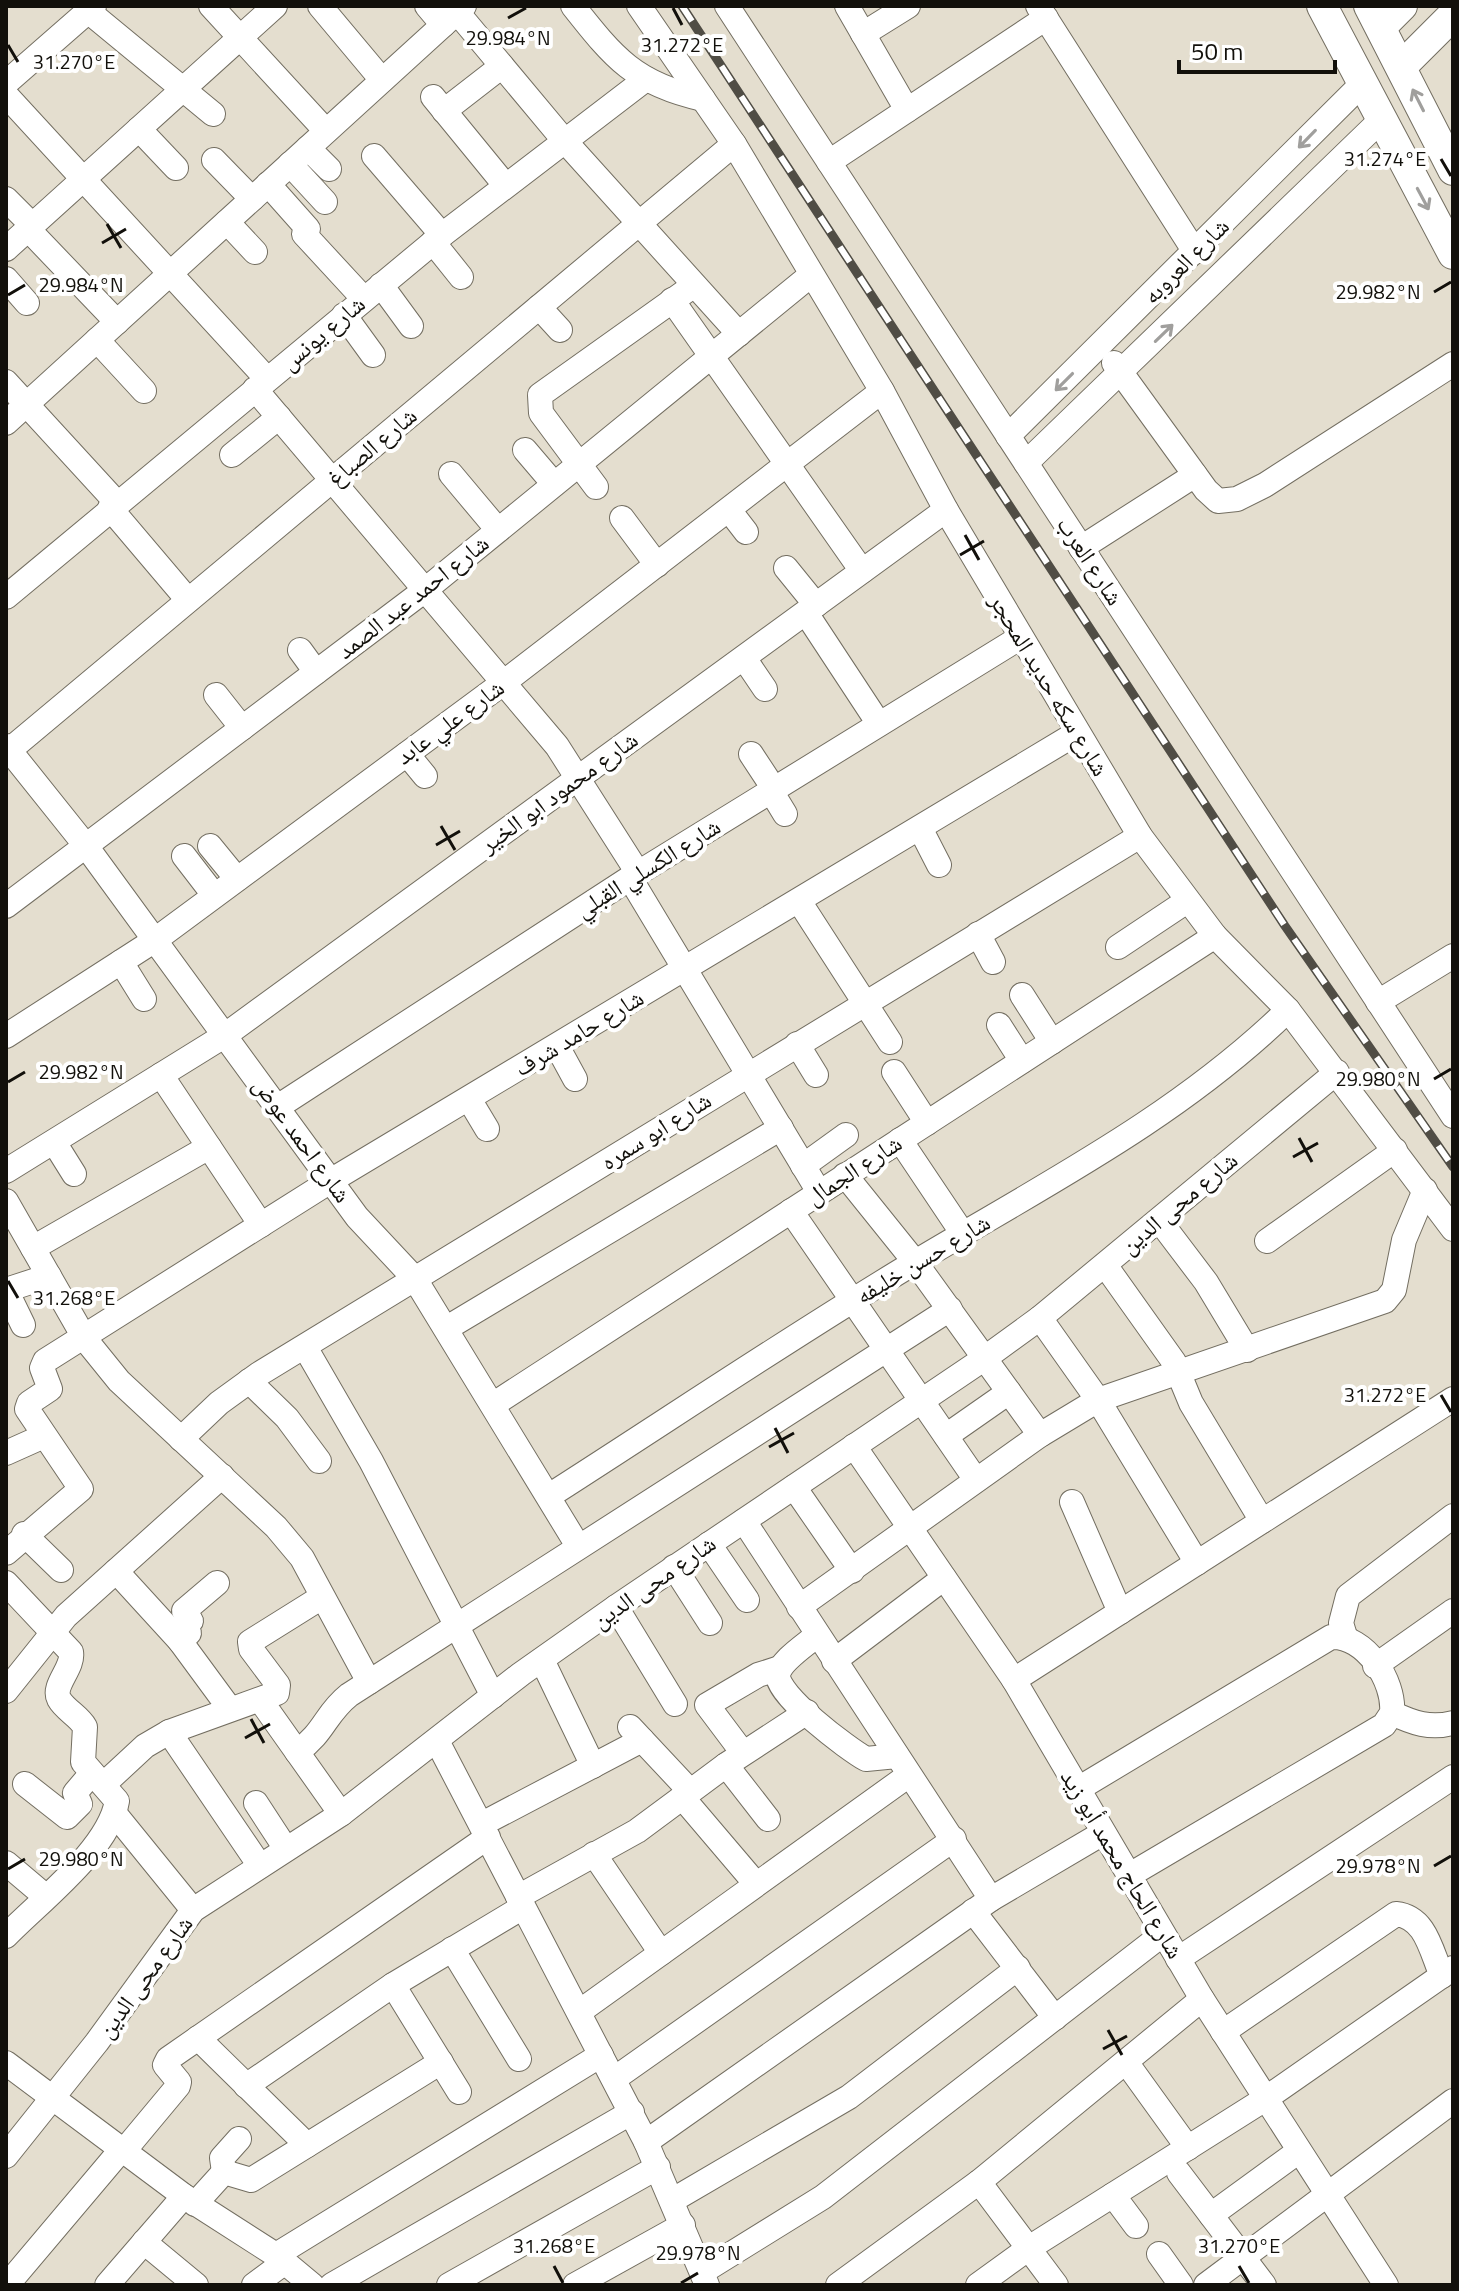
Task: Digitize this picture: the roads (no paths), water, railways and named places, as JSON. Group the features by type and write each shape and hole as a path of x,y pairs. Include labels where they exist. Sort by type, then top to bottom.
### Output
{"street":[{"path":"211,6 240,38 308,148 329,169"},
{"path":"6,249 275,6"},
{"path":"320,6 382,80"},
{"path":"573,6 614,58 646,79 679,94 703,99"},
{"name":"شارع سكه حديد المحجر","path":"639,6 734,144 882,391 946,510 1140,836 1215,936 1288,1010 1453,1229"},
{"name":"شارع العرب","path":"727,6 1453,1116"},
{"path":"847,6 907,110"},
{"path":"863,34 908,6"},
{"path":"1322,6 1453,254"},
{"path":"1402,6 1375,17 1453,170"},
{"path":"6,83 91,9 213,114"},
{"path":"6,423 382,80 448,12 502,66 563,139 739,334"},
{"path":"829,162 1042,12 1195,252"},
{"path":"1401,67 1453,15"},
{"path":"502,66 438,104 505,185"},
{"name":"شارع يونس","path":"6,597 438,238 563,139 646,79"},
{"name":"شارع العروبه","path":"1008,436 1362,84"},
{"path":"6,95 171,273 261,384 279,417 579,778 685,969 819,1192"},
{"name":"شارع العروبه","path":"1026,463 1381,120"},
{"path":"139,129 176,168"},
{"name":"شارع الصباغ","path":"7,750 734,144"},
{"path":"308,148 325,202"},
{"path":"374,156 438,238 461,277"},
{"path":"214,160 308,229 304,234 411,326"},
{"path":"6,199 117,322"},
{"path":"227,222 255,252"},
{"name":"شارع احمد عبد الصمد","path":"6,906 425,590 580,463 615,446 712,355 811,275"},
{"path":"6,279 27,303"},
{"path":"596,487 541,413 540,395 694,285"},
{"path":"672,300 862,571"},
{"path":"539,307 560,330"},
{"path":"344,315 373,355"},
{"path":"97,340 144,391"},
{"path":"1101,345 1195,475 1218,501 1237,499 1453,364"},
{"path":"6,382 114,506 188,600"},
{"name":"شارع علي عابد","path":"6,1036 155,940 670,564 729,510 882,391"},
{"path":"232,455 279,417"},
{"path":"525,450 554,484"},
{"path":"451,474 498,530"},
{"path":"1081,548 1195,475"},
{"path":"729,510 746,532"},
{"name":"شارع محمود ابو الخير","path":"6,1171 224,1036 946,510"},
{"path":"622,518 670,564"},
{"path":"786,568 879,724"},
{"name":"شارع الكسلي القبلي","path":"279,1106 634,875 1021,637"},
{"path":"300,650 316,672"},
{"path":"744,658 765,689"},
{"path":"216,695 242,728"},
{"name":"شارع حامد شرف","path":"44,1436 27,1409 29,1403 50,1389 42,1364 332,1180 799,901 841,886 920,828 1077,733"},
{"name":"شارع احمد عوض","path":"7,750 86,846 368,1231 415,1279 578,1546"},
{"path":"407,754 425,776"},
{"path":"751,754 785,814"},
{"path":"920,828 939,865"},
{"name":"شارع ابو سمره","path":"181,1439 219,1403 249,1381 1140,836"},
{"path":"210,846 237,879"},
{"path":"184,856 214,895"},
{"path":"799,901 890,1042"},
{"path":"1118,947 1187,901"},
{"path":"978,934 993,962"},
{"name":"شارع الجمال","path":"494,1404 1215,936"},
{"path":"1378,1002 1453,956"},
{"path":"121,962 151,997 183,978"},
{"path":"1022,995 1052,1042"},
{"name":"شارع حسن خليفه","path":"549,1496 915,1262 1159,1116 1248,1049 1288,1010"},
{"path":"999,1025 1022,1061"},
{"path":"797,1044 816,1075"},
{"path":"557,1046 575,1079"},
{"path":"894,1072 927,1123"},
{"name":"شارع محى الدين","path":"11,2140 52,2100 193,1910 341,1814 493,1696 616,1607 923,1401 1040,1318 1337,1072"},
{"path":"161,1075 261,1225"},
{"path":"469,1099 487,1129"},
{"path":"447,1328 781,1128"},
{"path":"803,1166 846,1135"},
{"path":"900,1140 963,1234"},
{"path":"54,1142 74,1174"},
{"path":"33,1248 209,1147"},
{"path":"1267,1241 1395,1150"},
{"path":"845,1175 915,1262 1040,1435"},
{"path":"799,1607 1040,1435 1098,1400 1180,1375 1385,1301 1394,1290 1404,1240 1425,1190"},
{"path":"6,1201 85,1339 119,1381 222,1476 302,1558 369,1682"},
{"path":"791,1211 976,1480"},
{"path":"1159,1220 1206,1282 1247,1350"},
{"path":"1105,1265 1166,1350 1191,1403 1262,1521"},
{"path":"23,1325 6,1290 49,1276"},
{"path":"297,1752 320,1734 338,1703 950,1309"},
{"path":"1040,1318 1098,1400 1197,1563"},
{"path":"305,1347 371,1461 493,1696"},
{"path":"249,1381 287,1418 319,1461"},
{"path":"946,1436 1009,1392"},
{"path":"1014,1680 1453,1399"},
{"path":"6,1553 24,1534 78,1495 81,1486 44,1436 8,1450"},
{"name":"شارع الحاج محمد أبو زيد","path":"854,1446 1014,1680 1202,1999 1386,2285"},
{"path":"6,1691 52,1631 222,1476"},
{"path":"794,1487 852,1571"},
{"path":"1072,1502 1120,1612"},
{"path":"1345,1636 1342,1608 1348,1596 1453,1516"},
{"path":"744,1521 954,1839 982,1905 1018,1968 1055,2018"},
{"path":"24,1534 61,1570"},
{"path":"709,1544 747,1600"},
{"path":"674,1567 710,1623"},
{"path":"116,1571 180,1641 230,1709"},
{"path":"834,1661 944,1578"},
{"path":"6,1583 72,1656 58,1695 85,1727 81,1757 117,1798 115,1814 95,1847 6,1936"},
{"path":"180,1641 189,1633 185,1627 191,1621 184,1612 217,1583"},
{"path":"322,1597 250,1642 270,1695 297,1752 341,1814"},
{"path":"616,1607 692,1700 734,1759 768,1819"},
{"path":"1375,1666 1453,1611"},
{"path":"692,1700 780,1668 817,1635"},
{"path":"1078,1789 1331,1637 1345,1636 1358,1642 1389,1688 1392,1713 1384,1725 1128,1876"},
{"path":"542,1660 593,1766"},
{"path":"780,1668 778,1679 785,1695 866,1759 903,1765"},
{"path":"25,1784 67,1817 80,1804 75,1793 145,1746 169,1732 270,1695"},
{"path":"246,2086 393,1985 594,1854 637,1831 734,1759 807,1712"},
{"path":"1392,1713 1414,1724 1439,1726 1453,1723"},
{"path":"169,1732 260,1866"},
{"path":"7,2285 178,2086 179,2082 165,2062 485,1830 593,1766 636,1733 756,1884"},
{"path":"437,1741 632,2112 673,2200 704,2278 823,2197 1163,1934"},
{"path":"579,2012 756,1884 903,1765"},
{"path":"1178,1959 1453,1777"},
{"path":"256,1803 286,1849"},
{"path":"115,1814 193,1910"},
{"path":"646,2142 982,1905 1103,1833"},
{"path":"614,2079 954,1839"},
{"path":"594,1854 661,1953"},
{"path":"6,1863 45,1896"},
{"path":"978,2285 1029,2248 1265,2099 1447,1972 1420,1924 1410,1915 1396,1914 1223,2032"},
{"path":"452,1949 519,2059"},
{"path":"673,2200 849,2097 1018,1968"},
{"path":"393,1985 459,2092"},
{"path":"838,2285 979,2182 1202,1999"},
{"path":"198,2038 307,2145"},
{"path":"254,2285 281,2258 601,2055"},
{"path":"224,2172 251,2180 441,2062"},
{"path":"1126,2062 1188,2148"},
{"path":"6,2063 190,2200 281,2258 312,2285"},
{"path":"1206,2285 1453,2101"},
{"path":"332,2285 632,2112"},
{"path":"224,2172 222,2158 239,2139"},
{"path":"1211,2215 1299,2151"},
{"path":"449,2285 658,2167"},
{"path":"107,2285 144,2242 224,2172"},
{"path":"1179,2173 1264,2285"},
{"path":"979,2182 1056,2285"},
{"path":"1113,2195 1136,2226"},
{"path":"575,2285 683,2225"},
{"path":"144,2242 196,2285"},
{"path":"1159,2254 1181,2285"}],"railway":[{"path":"682,6 1285,926 1453,1167"}]}
